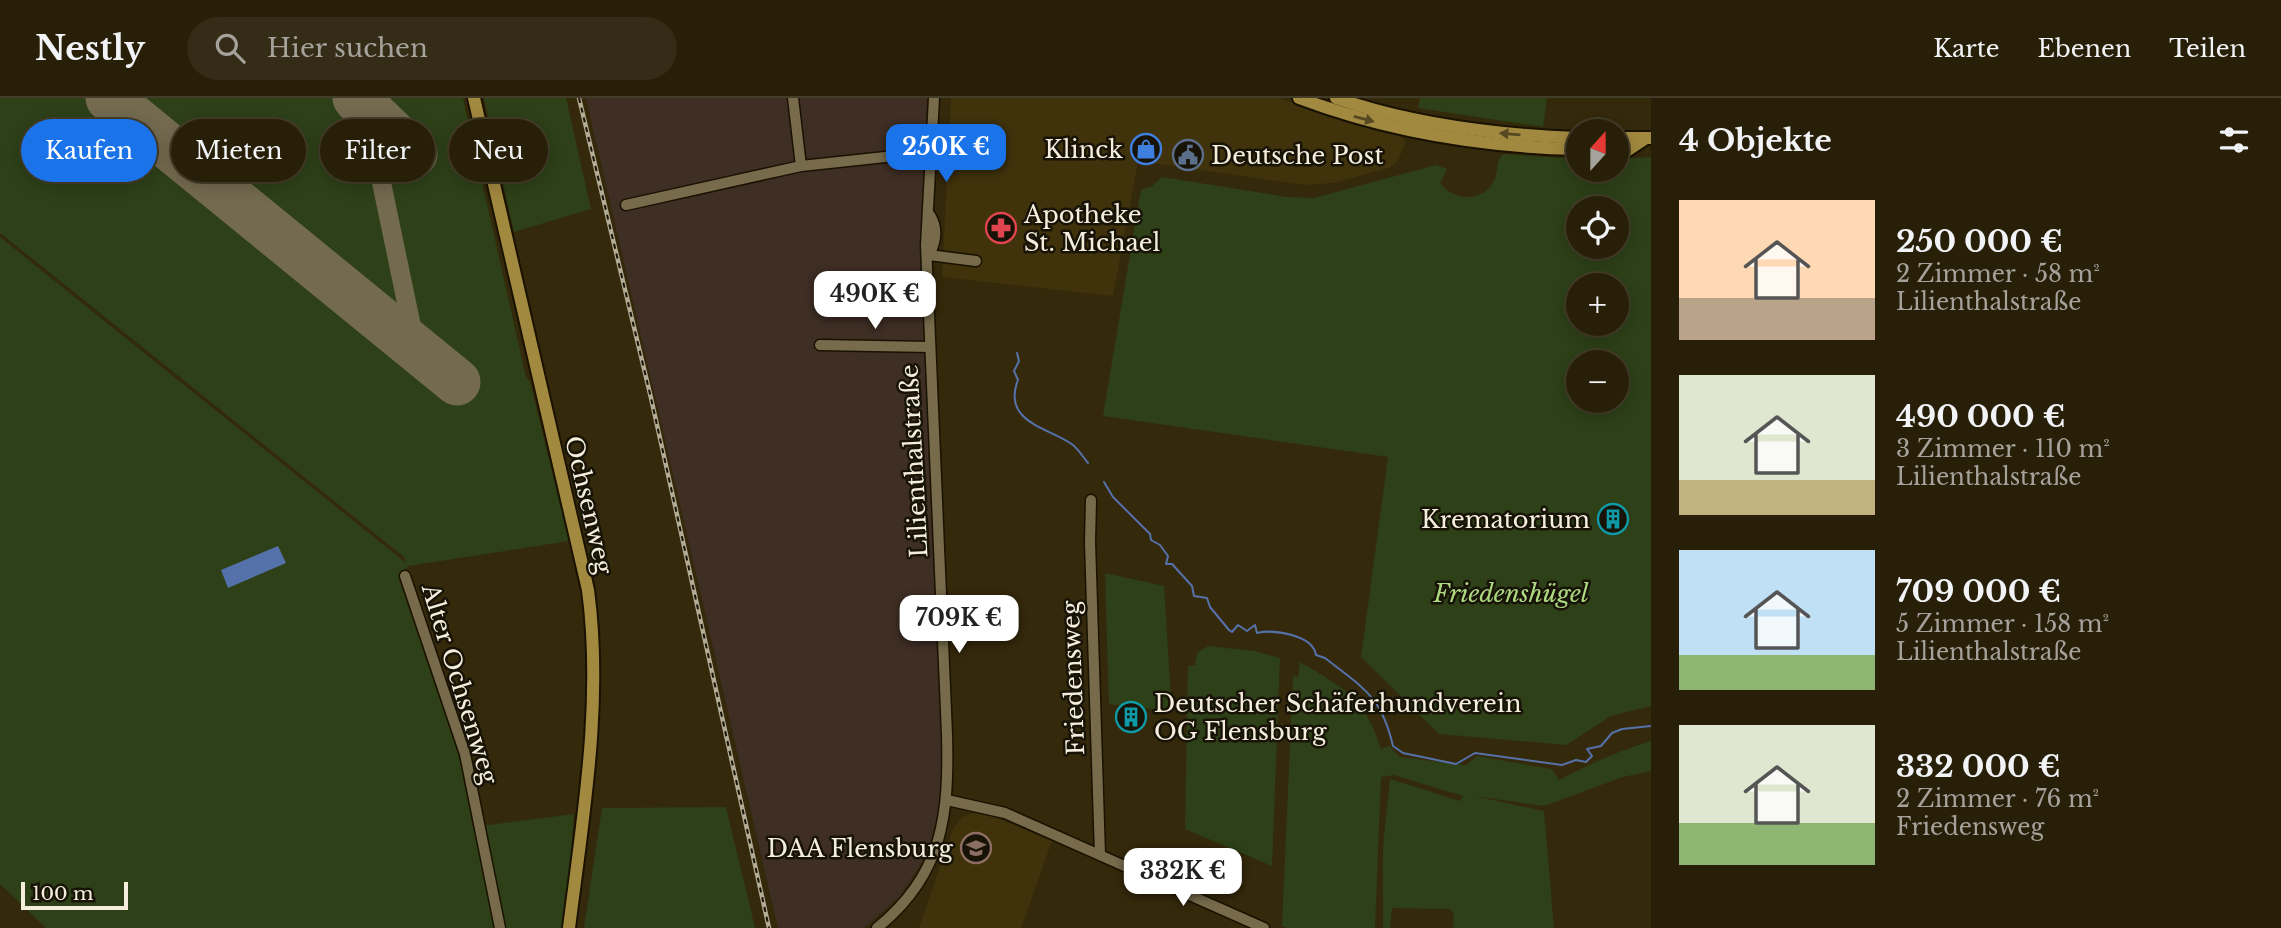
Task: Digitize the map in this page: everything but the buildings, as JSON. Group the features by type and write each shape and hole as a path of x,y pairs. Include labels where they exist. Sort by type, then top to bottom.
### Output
{"main road":[{"name":"Ochsenweg","path":"474,98 584,577 595,642 594,703 569,928"},
{"path":"1299,98 1385,125 1455,140 1566,148"},
{"path":"1336,98 1445,125 1486,132 1566,137"},
{"path":"1629,138 1648,138"},
{"path":"1629,149 1648,138"}],"street":[{"path":"793,98 801,166"},
{"name":"Lilienthalstraße","path":"877,928 914,891 929,869 938,845 947,800 947,734 930,347 929,255 934,245 935,224 930,215 934,98"},
{"path":"626,205 801,166 932,152"},
{"path":"929,255 976,261"},
{"name":"Lilienthalstraße","path":"820,345 930,347"},
{"name":"Friedensweg","path":"1091,500 1100,855"},
{"name":"Alter Ochsenweg","path":"405,576 465,754 500,928"},
{"path":"947,800 1005,813 1264,928"}],"shaded area":[{"path":"586,98 927,98 922,277 944,793 927,854 900,896 864,928 778,928"},
{"path":"951,98 1278,98 1404,138 1405,143 1398,161 1389,168 1333,183 1305,185 1138,161 1113,296 942,277"},
{"path":"974,813 992,816 1052,841 1021,928 919,928 953,829 962,817"}],"green space":[{"path":"0,98 463,98 468,119 449,119 449,182 482,182 526,377 530,382 569,541 408,566 399,579 459,757 473,827 574,814 565,928 46,928 0,884 0,237 406,563 404,557 0,233"},
{"path":"484,98 566,98 591,209 514,232 503,182 548,182 548,119 489,119"},
{"path":"1420,98 1547,98 1543,127 1418,108"},
{"name":"Friedenshügel","path":"1503,154 1566,158 1566,182 1629,182 1629,158 1651,157 1651,706 1611,716 1566,745 1439,734 1361,657 1388,457 1103,416 1141,189 1151,187 1162,177 1287,197 1314,198 1436,165 1447,169 1440,183 1446,189 1468,197 1489,188 1494,181"},
{"path":"1105,573 1164,586 1172,711 1109,704"},
{"path":"1208,646 1254,651 1280,658 1272,866 1185,829 1188,666 1195,665 1197,653"},
{"path":"1300,662 1351,696 1368,717 1381,749 1389,746 1400,757 1466,765 1477,756 1552,769 1559,780 1604,758 1651,741 1651,771 1623,777 1544,806 1474,796 1544,811 1554,928 1453,928 1454,915 1450,909 1392,908 1390,928 1383,928 1383,847 1390,779 1460,801 1463,796 1394,775 1381,777 1375,928 1282,926 1293,676 1298,677"},
{"path":"726,807 755,928 584,928 602,808"}],"water":[{"path":"278,546 286,563 228,588 221,570"}],"waterway":[{"path":"1017,353 1019,361 1014,371 1018,380 1016,406 1031,422 1073,445 1088,463"},
{"path":"1104,482 1113,497 1150,534 1151,540 1160,545 1168,556 1166,564 1172,564 1192,586 1194,596 1207,598 1210,607 1229,630 1232,632 1238,625 1247,631 1255,625 1257,633 1282,633 1308,643 1316,655 1325,658 1369,694 1383,715 1393,746 1403,753 1456,764 1475,753 1562,765 1576,760 1586,762 1592,756 1587,749 1601,746 1612,733 1622,729 1651,726"}],"taxiway":[{"path":"366,108 416,348"}],"runway":[{"path":"109,98 457,382"},
{"path":"356,98 378,119"}],"railway":[{"path":"579,98 651,398 769,928"}],"place":[{"name":"Klinck","path":"1146,149"},
{"name":"Deutsche Post","path":"1188,155"},
{"name":"Apotheke St. Michael","path":"1001,228"},
{"name":"Krematorium","path":"1613,519"},
{"name":"Deutscher Schäferhundverein OG Flensburg","path":"1131,717"},
{"name":"DAA Flensburg","path":"976,848"}]}
